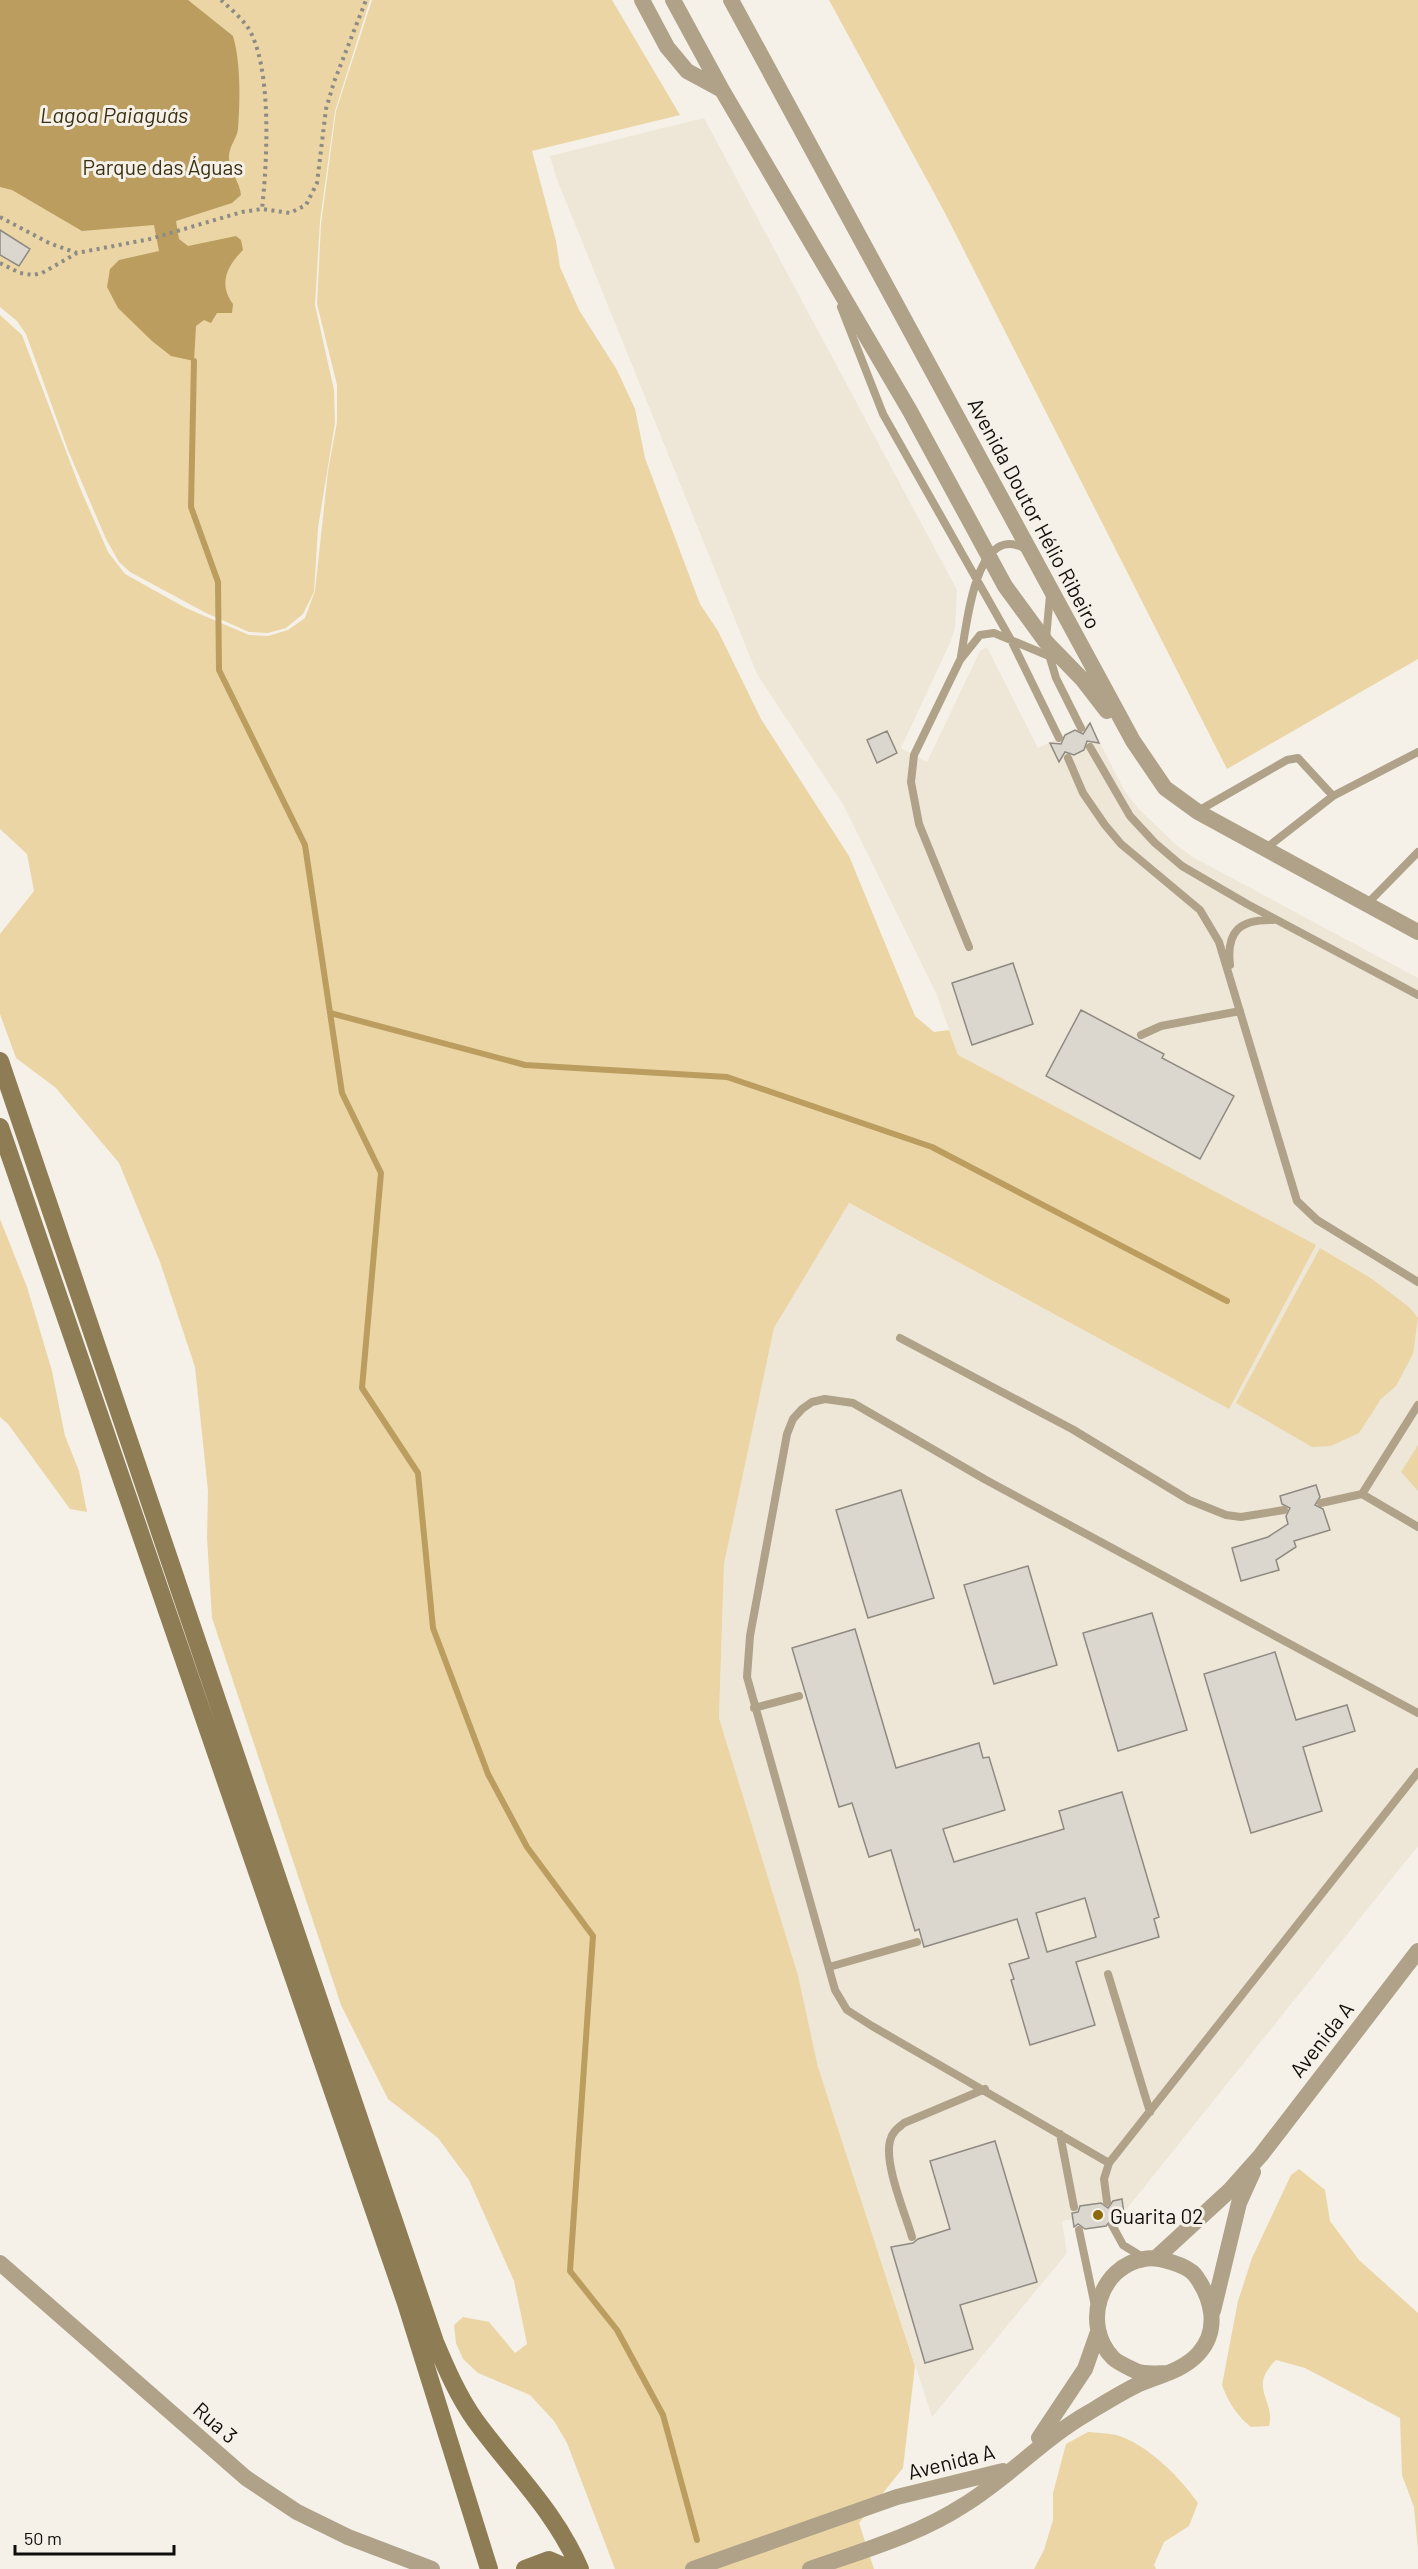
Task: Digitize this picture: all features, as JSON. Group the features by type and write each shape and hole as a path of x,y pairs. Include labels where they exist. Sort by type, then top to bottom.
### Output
{"street":[{"path":"642,0 667,47 687,71 722,90"},
{"path":"673,0 722,90 910,411 988,557 1017,604 1048,649 1083,680 1133,741"},
{"name":"Avenida Doutor Hélio Ribeiro","path":"731,0 1027,550 1133,741 1165,788 1198,812 1418,932"},
{"path":"0,1061 435,2342 449,2374 474,2418 557,2522 575,2564"},
{"path":"0,1127 406,2303 489,2569"},
{"name":"Avenida A","path":"1261,2155 1418,1951"},
{"path":"1168,2373 1138,2373 1113,2358 1098,2332 1096,2313 1101,2294 1111,2277 1126,2265 1150,2258 1229,2191 1261,2155"},
{"path":"1010,2469 1060,2429 1135,2386 1186,2365 1200,2352 1209,2335 1239,2203 1261,2155"},
{"path":"1150,2258 1191,2271 1207,2291 1212,2316"},
{"name":"Rua 3","path":"0,2263 246,2478 297,2512 338,2532 432,2569"},
{"path":"1010,2469 1047,2430 1085,2369 1098,2332"},
{"name":"Avenida A","path":"693,2569 897,2497 1010,2469"},
{"name":"Avenida A","path":"810,2569 932,2523 965,2505 1010,2469"},
{"path":"525,2569 549,2560 592,2569"}],"lane":[{"path":"822,259 883,414 1011,640 1059,738"},
{"path":"969,947 919,824 910,772 914,755 960,660 976,580 988,557 996,546 1003,544 1015,544 1027,550"},
{"path":"1051,592 1048,649 1056,678 1081,728"},
{"path":"960,660 984,633 994,633 1011,640 1048,649"},
{"path":"1090,747 1130,816 1155,843 1192,872 1418,995"},
{"path":"1266,849 1333,796 1418,752"},
{"path":"1068,758 1083,793 1121,844 1200,910 1220,942 1297,1201 1317,1220 1418,1282"},
{"path":"1198,812 1287,760 1298,759 1333,796"},
{"path":"1367,904 1418,852"},
{"path":"1232,985 1229,949 1234,934 1250,921 1277,920"},
{"path":"1141,1035 1161,1026 1240,1011"},
{"path":"900,1338 1072,1429 1189,1500 1226,1515 1241,1517 1284,1510"},
{"path":"1109,2163 847,2010 835,1990 747,1677 747,1656 788,1434 802,1409 825,1399 838,1399 865,1410 996,1485 1418,1713"},
{"path":"1362,1494 1418,1405"},
{"path":"1321,1503 1362,1494 1418,1527"},
{"path":"754,1708 799,1696"},
{"path":"1107,2202 1104,2179 1109,2163 1418,1772"},
{"path":"829,1966 916,1942"},
{"path":"1107,1974 1150,2112"},
{"path":"912,2237 889,2158 890,2141 894,2131 904,2122 985,2089"},
{"path":"1060,2134 1074,2207"},
{"path":"1112,2224 1123,2245 1150,2258"},
{"path":"1079,2230 1096,2313"}],"path":[{"path":"221,0 247,27 257,49 264,83 267,146 262,209"},
{"path":"0,263 20,273 33,275 42,273 78,253 150,239 242,212 262,209 290,213 306,205 317,183 326,109 366,0"},
{"path":"0,217 49,243 78,253"}],"shaded area":[{"path":"704,118 957,590 955,628 950,643 901,748 927,762 980,651 987,647 1038,748 1090,723 1124,790 1138,808 1191,856 1418,978 1418,1846 1125,2211 1062,2221 1067,2253 932,2417 818,2067 798,1975 719,1718 724,1564 774,1328 848,1203 1229,1409 1057,1109 958,1055 936,993 844,806 757,674 556,177 550,156"}],"green space":[{"name":"Parque das Águas","path":"0,0 370,0 335,111 320,221 315,305 334,390 335,423 318,528 314,592 303,614 286,628 268,633 249,632 206,613 130,572 119,562 106,539 68,450 26,334 17,321 0,307"},
{"path":"372,0 612,0 680,115 532,151 556,241 560,267 579,310 617,370 635,409 645,458 700,604 718,631 761,719 849,856 915,1016 934,1032 949,1030 958,1055 1316,1245 1229,1409 849,1203 774,1328 724,1564 719,1718 798,1975 818,2067 915,2366 903,2468 859,2523 874,2569 615,2569 567,2443 554,2421 530,2395 478,2373 463,2359 456,2343 454,2325 463,2317 489,2322 515,2353 527,2344 514,2281 469,2180 438,2138 388,2099 341,2005 212,1618 207,1538 208,1491 195,1367 160,1262 119,1163 56,1088 16,1058 0,1014 0,934 34,891 27,854 0,829 0,315 22,335 80,488 108,552 125,574 186,608 249,635 268,636 288,630 305,618 315,591 328,471 337,422 337,385 317,304 321,224 336,111"},
{"path":"829,0 1418,0 1418,659 1227,769 945,213"},
{"path":"0,1219 27,1287 52,1371 65,1436 79,1471 87,1512 70,1509 8,1424 0,1417"},
{"path":"1320,1248 1372,1279 1409,1307 1418,1318 1413,1354 1396,1386 1381,1399 1359,1433 1331,1446 1312,1447 1236,1403"},
{"path":"1418,1445 1418,1491 1401,1472"},
{"path":"1299,2169 1325,2190 1330,2221 1359,2260 1418,2313 1418,2550 1414,2507 1402,2475 1400,2418 1305,2368 1276,2360 1264,2378 1263,2386 1269,2409 1269,2426 1251,2427 1234,2408 1222,2385 1238,2301 1252,2258 1291,2175"},
{"path":"1088,2432 1116,2435 1139,2445 1162,2463 1198,2503 1189,2526 1164,2542 1154,2565 1156,2569 1034,2569 1044,2550 1053,2520 1053,2493 1066,2444"}],"water":[{"name":"Lagoa Paiaguás","path":"0,0 188,0 233,36 239,70 239,106 238,129 229,161 241,195 232,203 176,221 179,239 188,246 236,236 241,240 243,250 233,262 226,276 228,297 233,304 232,313 217,313 211,323 204,320 196,326 194,361 171,356 152,341 118,308 107,287 110,269 119,260 159,251 154,225 82,231 12,190 0,187"}],"building":[{"path":"0,230 30,249 19,266 0,255"},
{"path":"1090,723 1099,743 1087,741 1084,750 1074,755 1065,752 1059,762 1050,743 1061,744 1065,735 1075,730 1083,734"},
{"path":"887,731 897,753 877,763 867,740"},
{"path":"1013,963 1033,1024 972,1045 952,983"},
{"path":"1081,1010 1164,1054 1162,1058 1234,1096 1200,1159 1046,1076"},
{"path":"1316,1485 1320,1497 1315,1505 1323,1509 1330,1530 1294,1541 1296,1547 1276,1560 1279,1570 1241,1581 1232,1548 1268,1537 1288,1524 1286,1516 1290,1508 1282,1504 1280,1496"},
{"path":"901,1490 934,1598 868,1618 836,1510"},
{"path":"1028,1566 1057,1665 994,1684 964,1585"},
{"path":"1152,1613 1187,1730 1118,1751 1083,1633"},
{"path":"855,1629 896,1768 979,1743 983,1758 989,1757 1005,1810 943,1829 954,1862 1064,1829 1059,1811 1122,1792 1159,1917 1154,1919 1159,1937 1076,1962 1095,2025 1030,2045 1011,1980 1014,1979 1009,1964 1029,1958 1017,1919 924,1947 919,1929 915,1931 891,1850 869,1857 852,1803 839,1807 792,1648","holes":["1085,1898 1096,1937 1047,1952 1036,1913"]},
{"path":"1275,1652 1296,1720 1347,1705 1355,1731 1303,1747 1322,1811 1251,1833 1204,1674"},
{"path":"995,2141 1037,2282 960,2305 973,2349 925,2363 891,2247 913,2243 918,2239 950,2229 930,2161"},
{"name":"Guarita 02","path":"1122,2199 1125,2222 1118,2224 1112,2219 1106,2226 1085,2229 1078,2224 1074,2227 1072,2213 1078,2212 1080,2206 1101,2203 1108,2208 1113,2201"}],"waterway":[{"path":"194,361 191,507 218,582 219,670 305,845 342,1093 381,1173 362,1388 418,1473 433,1628 488,1774 527,1847 593,1936 570,2271 617,2330 663,2415 697,2540"},
{"path":"330,1013 525,1065 727,1077 932,1147 1227,1301"}],"place":[{"name":"Guarita 02","path":"1098,2215"}]}
